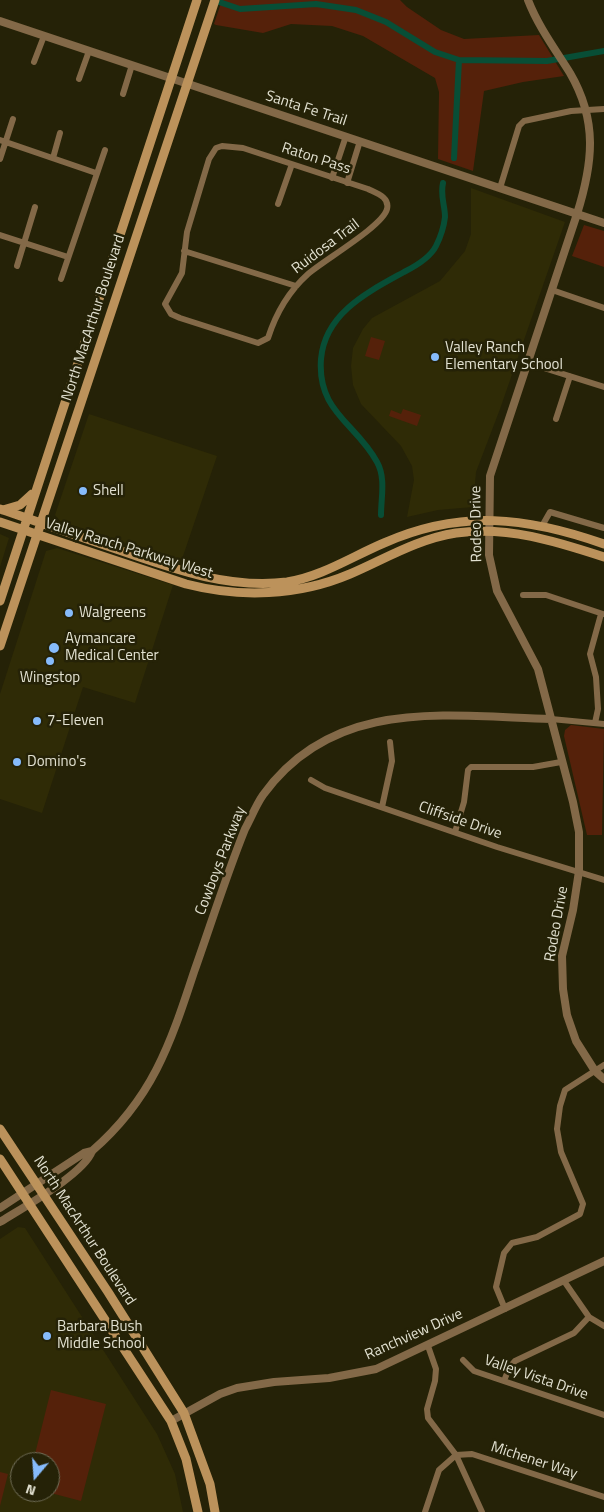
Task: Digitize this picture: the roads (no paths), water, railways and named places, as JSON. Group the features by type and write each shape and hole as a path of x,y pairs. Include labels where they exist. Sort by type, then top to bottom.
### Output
{"main road":[{"name":"North MacArthur Boulevard","path":"0,601 34,492 198,0"},
{"name":"North MacArthur Boulevard","path":"0,646 215,0"},
{"path":"1,510 20,505 34,492"},
{"name":"Valley Ranch Parkway West","path":"1,510 170,568 215,579 281,587 331,568 404,534 444,523 489,520 542,526 604,544"},
{"name":"Valley Ranch Parkway West","path":"0,522 166,577 214,590 247,593 333,581 408,546 454,533 489,531 532,535 604,557"},
{"path":"166,577 170,568"},
{"name":"North MacArthur Boulevard","path":"0,1129 108,1292 184,1413 210,1484 215,1512"},
{"name":"North MacArthur Boulevard","path":"0,1159 171,1421 186,1459 198,1512"}],"street":[{"name":"Rodeo Drive","path":"528,0 547,37 571,76 585,109 589,124 590,157 588,179 490,476 489,555 497,591 538,669 579,832 579,872 573,910 562,956 563,989 567,1015 576,1041 595,1071 604,1080"},
{"name":"Santa Fe Trail","path":"0,21 604,223"},
{"path":"34,62 44,36"},
{"path":"79,79 89,51"},
{"path":"123,94 132,65"},
{"path":"500,188 519,126 524,121 585,109 604,109"},
{"path":"0,159 3,141 13,120"},
{"path":"53,158 60,133"},
{"path":"332,178 346,136"},
{"path":"3,141 96,173"},
{"path":"347,183 360,141"},
{"name":"Raton Pass","path":"184,251 186,232 205,170 216,148 222,146 236,147 292,164 383,197 387,203 387,209 382,219"},
{"path":"61,279 105,150"},
{"path":"278,204 292,164"},
{"path":"16,266 36,207"},
{"name":"Ruidosa Trail","path":"184,251 185,263 182,273 165,304 171,314 256,342 263,342 268,338 286,298 296,286 328,257 382,219"},
{"path":"0,235 68,257"},
{"path":"184,251 296,286"},
{"path":"552,290 604,308"},
{"path":"528,362 604,387"},
{"path":"556,419 570,376"},
{"path":"542,526 550,512 604,528"},
{"path":"523,595 546,595 602,614 590,654 596,677 598,709 595,723"},
{"name":"Cowboys Parkway","path":"0,1222 43,1195 83,1166 89,1160 92,1151 131,1112 152,1081 169,1045 245,829 261,799 279,776 302,755 326,739 348,729 380,720 411,717 551,719 604,724"},
{"path":"382,807 392,761 390,742"},
{"path":"455,832 464,802 468,770 471,767 533,767 561,762"},
{"name":"Cliffside Drive","path":"311,780 325,788 604,880"},
{"path":"505,1309 496,1287 504,1253 512,1243 537,1237 580,1214 584,1204 561,1152 557,1129 565,1090 604,1065"},
{"name":"Cowboys Parkway","path":"0,1208 84,1153 92,1151"},
{"name":"Ranchview Drive","path":"171,1421 220,1394 238,1388 274,1382 329,1378 376,1369 604,1261"},
{"path":"564,1281 589,1317 604,1326"},
{"path":"504,1381 508,1368 515,1361 574,1333 589,1317"},
{"path":"428,1346 436,1369 435,1381 427,1409 428,1418 456,1455 482,1512"},
{"name":"Valley Vista Drive","path":"463,1360 474,1371 604,1415"},
{"name":"Michener Way","path":"456,1455 472,1454 604,1497"},
{"path":"425,1512 439,1470 456,1455"}],"waterway":[{"path":"213,0 240,9 316,4 356,10 386,22 435,52 459,60 547,61 604,51"},
{"path":"454,158 459,60"},
{"path":"381,515 382,481 380,468 359,437 331,405 321,377 321,359 324,343 331,329 350,306 363,296 418,264 436,246 445,217 442,192 443,183"}],"place":[{"name":"Valley Ranch Elementary School","path":"435,357"},
{"name":"Shell","path":"83,491"},
{"name":"Walgreens","path":"69,613"},
{"name":"Aymancare Medical Center","path":"54,648"},
{"name":"Wingstop","path":"50,661"},
{"name":"7-Eleven","path":"37,721"},
{"name":"Domino's","path":"17,762"},
{"name":"Barbara Bush Middle School","path":"47,1336"}]}
